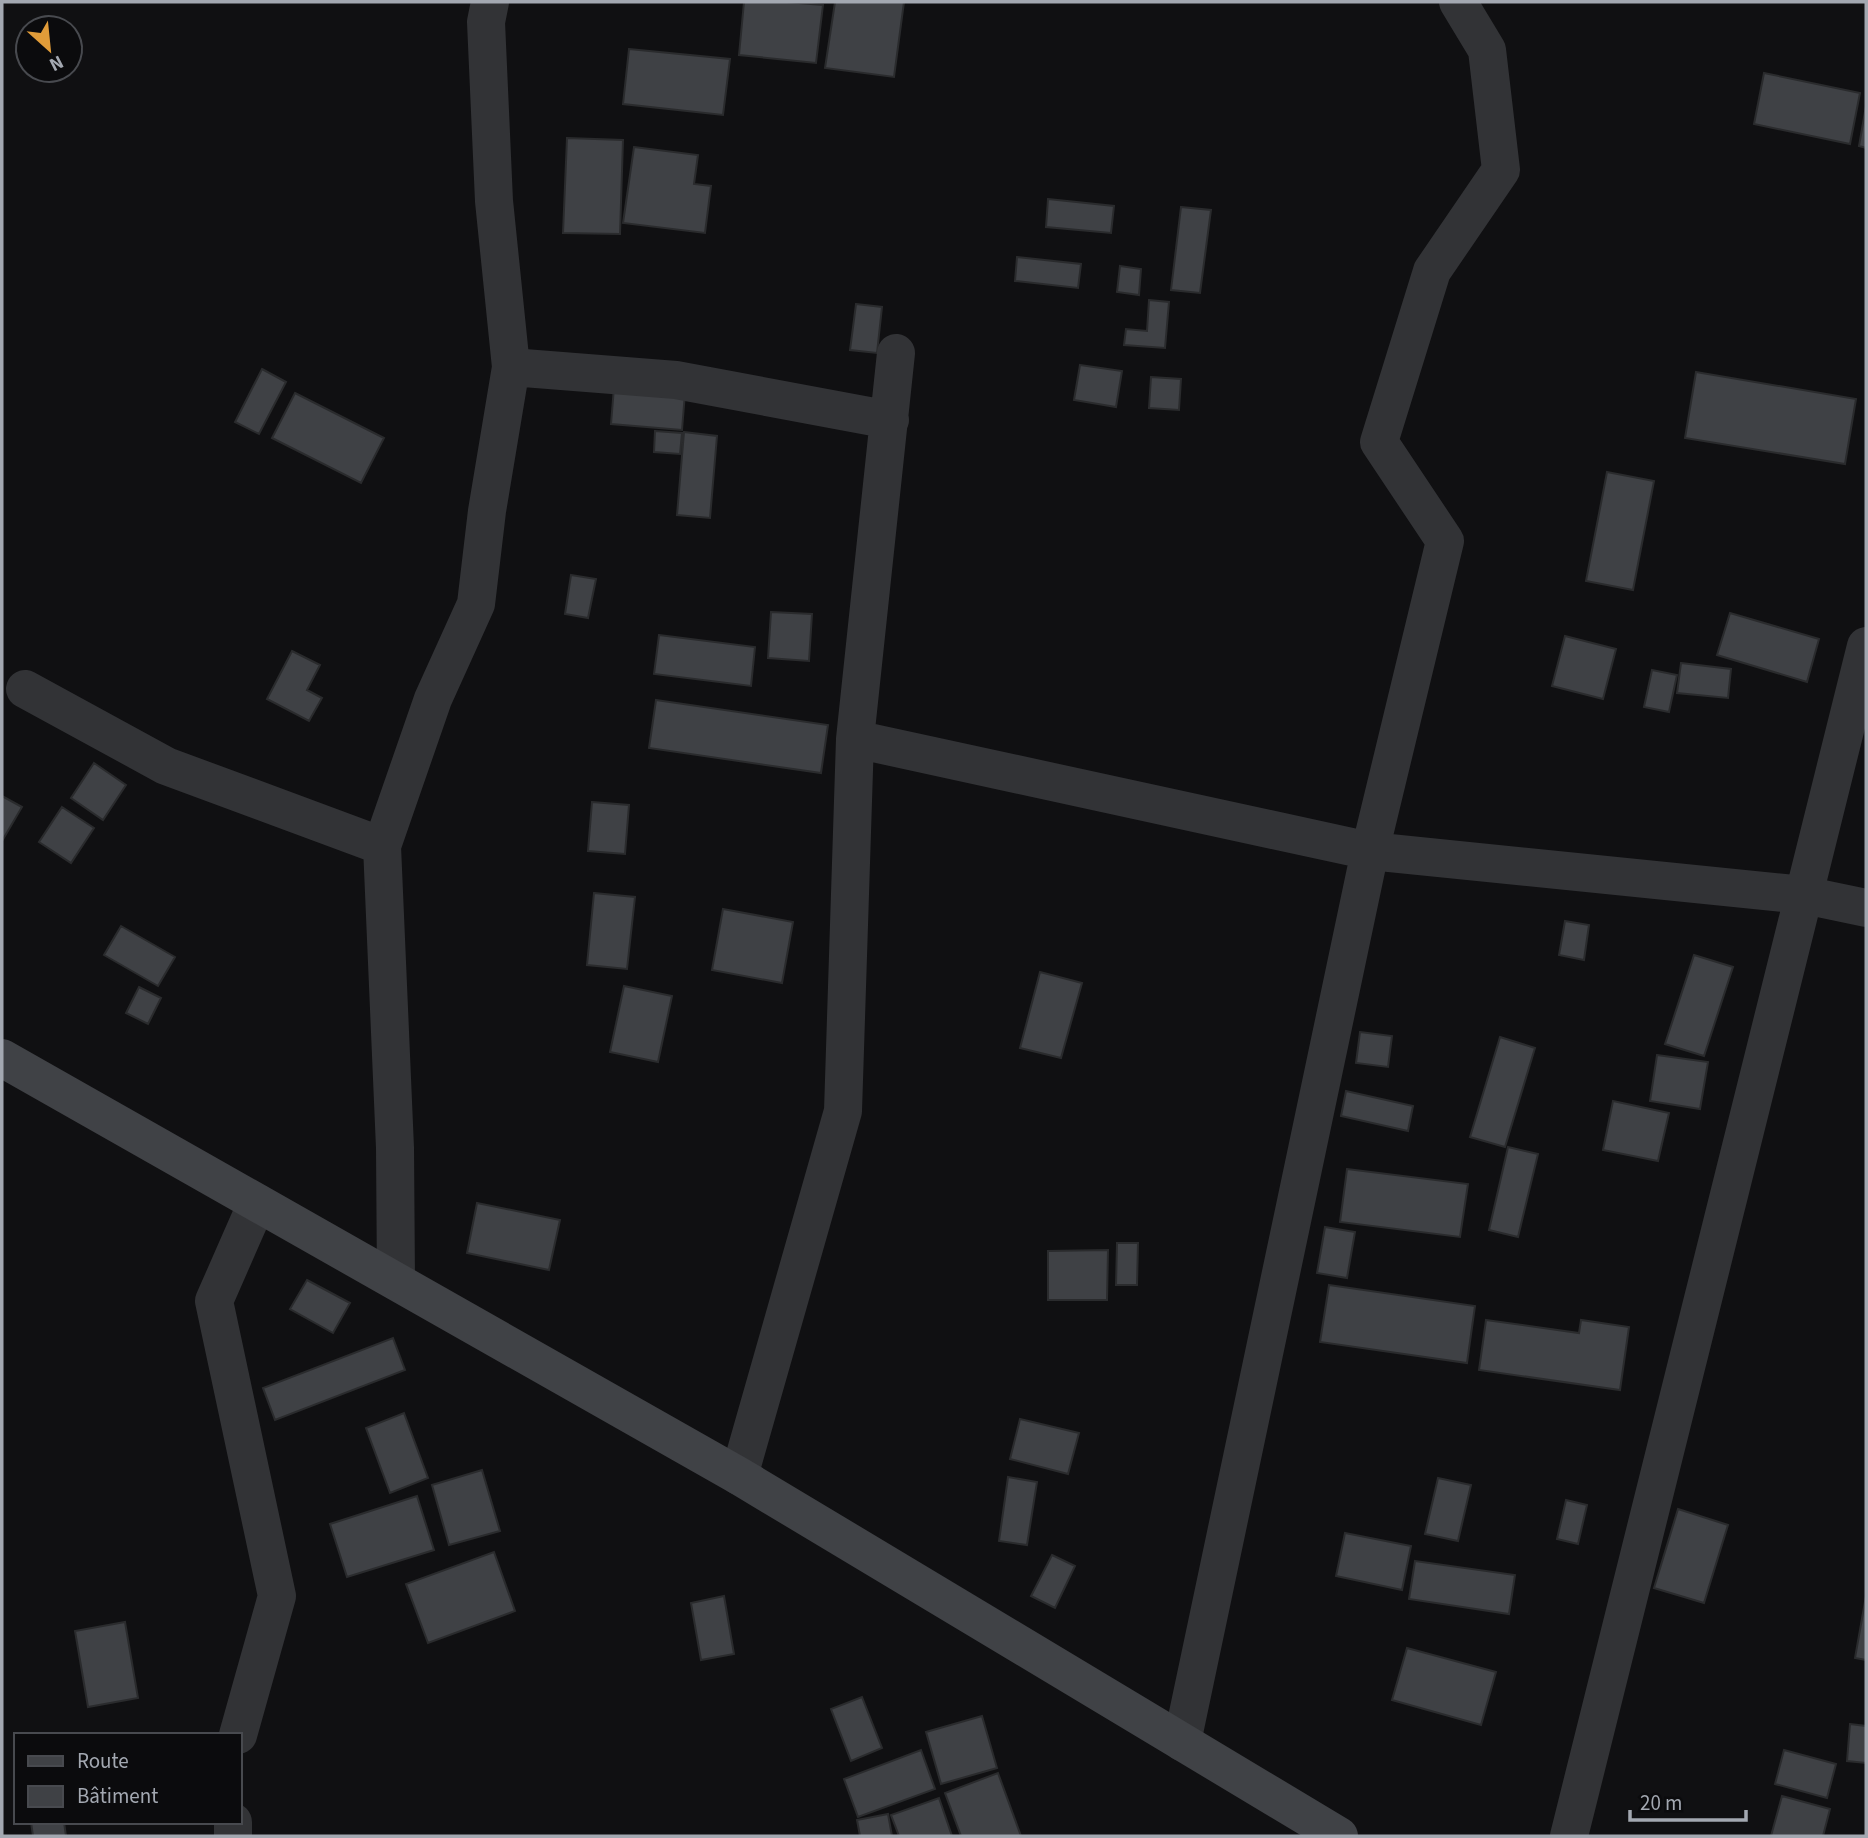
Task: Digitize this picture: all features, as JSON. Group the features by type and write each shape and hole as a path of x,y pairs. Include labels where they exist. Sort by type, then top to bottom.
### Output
{"street":[{"path":"396,1281 395,1148 382,846 433,699 476,604 487,511 511,367 494,201 486,22 490,2"},
{"path":"1182,1742 1370,850 1445,541 1379,442 1432,271 1501,170 1487,50 1458,2"},
{"path":"739,1476 843,1111 855,739 897,353"},
{"path":"511,367 676,380 890,420"},
{"path":"1569,1836 1866,646"},
{"path":"25,689 166,766 382,846"},
{"path":"855,739 1370,850 1804,895 1866,908"},
{"path":"2,1058 739,1476 1339,1836"},
{"path":"239,1733 277,1596 215,1301 257,1203"}],"building":[{"path":"744,2 823,5 816,63 739,55"},
{"path":"835,2 904,2 894,77 825,68"},
{"path":"629,49 730,59 723,115 623,104"},
{"path":"1764,73 1860,93 1850,144 1754,124"},
{"path":"1866,106 1866,148 1859,146"},
{"path":"567,138 623,140 620,234 563,233"},
{"path":"634,147 698,155 694,184 711,186 705,233 623,223"},
{"path":"1048,199 1114,206 1111,233 1046,227"},
{"path":"1181,207 1211,210 1200,293 1171,290"},
{"path":"1017,257 1081,264 1078,288 1015,281"},
{"path":"1120,266 1141,269 1139,295 1117,292"},
{"path":"1149,300 1169,302 1165,348 1124,345 1126,329 1147,331"},
{"path":"856,304 882,307 877,353 850,350"},
{"path":"1080,365 1122,371 1116,407 1074,400"},
{"path":"262,369 286,382 259,434 235,422"},
{"path":"1696,372 1856,399 1845,464 1685,438"},
{"path":"1151,377 1181,379 1179,410 1149,408"},
{"path":"614,387 685,393 682,430 611,424"},
{"path":"295,393 384,438 361,483 272,438"},
{"path":"655,431 682,433 680,454 654,452"},
{"path":"684,432 717,436 710,518 677,515"},
{"path":"1607,472 1654,481 1633,590 1586,581"},
{"path":"571,575 596,579 588,618 565,614"},
{"path":"771,612 812,614 809,661 768,658"},
{"path":"1730,613 1819,639 1807,682 1717,655"},
{"path":"659,635 755,647 751,686 654,674"},
{"path":"1565,636 1616,649 1603,699 1552,686"},
{"path":"292,651 320,665 307,690 322,698 309,721 267,699"},
{"path":"1681,663 1731,669 1728,698 1677,693"},
{"path":"1652,670 1677,675 1669,712 1644,707"},
{"path":"656,700 828,725 821,773 649,748"},
{"path":"94,763 126,785 103,820 71,798"},
{"path":"2,796 22,807 2,841"},
{"path":"592,802 629,805 625,854 588,851"},
{"path":"62,807 94,828 71,863 39,842"},
{"path":"594,893 635,897 627,969 587,965"},
{"path":"723,909 793,922 782,983 712,970"},
{"path":"1565,921 1589,925 1584,960 1559,955"},
{"path":"121,926 175,957 158,986 104,955"},
{"path":"1694,955 1733,967 1704,1056 1665,1044"},
{"path":"1040,972 1082,983 1061,1058 1020,1048"},
{"path":"624,986 672,996 658,1062 610,1052"},
{"path":"139,987 161,998 148,1024 126,1013"},
{"path":"1360,1032 1392,1036 1388,1067 1356,1063"},
{"path":"1500,1037 1535,1048 1505,1147 1470,1137"},
{"path":"1657,1055 1708,1062 1700,1109 1650,1101"},
{"path":"1346,1091 1413,1106 1408,1131 1341,1116"},
{"path":"1613,1101 1669,1113 1658,1161 1603,1150"},
{"path":"1508,1147 1538,1154 1518,1237 1489,1230"},
{"path":"1347,1169 1468,1184 1460,1237 1340,1222"},
{"path":"477,1203 560,1220 549,1270 467,1253"},
{"path":"1325,1227 1355,1232 1347,1278 1317,1273"},
{"path":"1117,1243 1138,1243 1137,1285 1116,1285"},
{"path":"1108,1250 1107,1300 1048,1300 1048,1251"},
{"path":"307,1280 350,1303 333,1333 290,1309"},
{"path":"1329,1285 1475,1306 1467,1363 1320,1342"},
{"path":"1486,1320 1579,1333 1581,1320 1629,1327 1620,1390 1479,1370"},
{"path":"393,1338 405,1370 275,1420 263,1388"},
{"path":"404,1413 428,1478 390,1493 366,1428"},
{"path":"1020,1419 1079,1433 1068,1474 1010,1459"},
{"path":"482,1470 500,1531 449,1545 432,1485"},
{"path":"1008,1477 1037,1482 1027,1545 999,1541"},
{"path":"1438,1478 1471,1485 1458,1541 1425,1534"},
{"path":"417,1496 434,1550 347,1577 330,1524"},
{"path":"1566,1500 1587,1505 1578,1544 1557,1539"},
{"path":"1678,1509 1728,1525 1704,1603 1654,1588"},
{"path":"1345,1533 1411,1546 1402,1590 1336,1576"},
{"path":"494,1552 515,1611 428,1643 406,1584"},
{"path":"1052,1555 1075,1566 1055,1608 1031,1596"},
{"path":"1415,1561 1515,1575 1509,1614 1409,1599"},
{"path":"724,1596 734,1654 701,1660 691,1603"},
{"path":"1866,1596 1866,1660 1855,1658"},
{"path":"125,1622 138,1698 88,1707 75,1631"},
{"path":"1407,1648 1496,1672 1481,1725 1392,1700"},
{"path":"862,1697 882,1748 851,1761 831,1709"},
{"path":"982,1716 997,1768 941,1784 926,1732"},
{"path":"1850,1724 1866,1726 1866,1763 1847,1761"},
{"path":"921,1750 935,1789 858,1817 844,1779"},
{"path":"1784,1750 1836,1764 1827,1798 1775,1784"},
{"path":"998,1773 1021,1836 961,1836 945,1793"},
{"path":"1782,1796 1830,1809 1823,1836 1771,1836"},
{"path":"939,1798 952,1836 899,1836 891,1815"},
{"path":"888,1814 892,1836 860,1836 857,1820"},
{"path":"31,1824 64,1824 66,1836 33,1836"}]}
